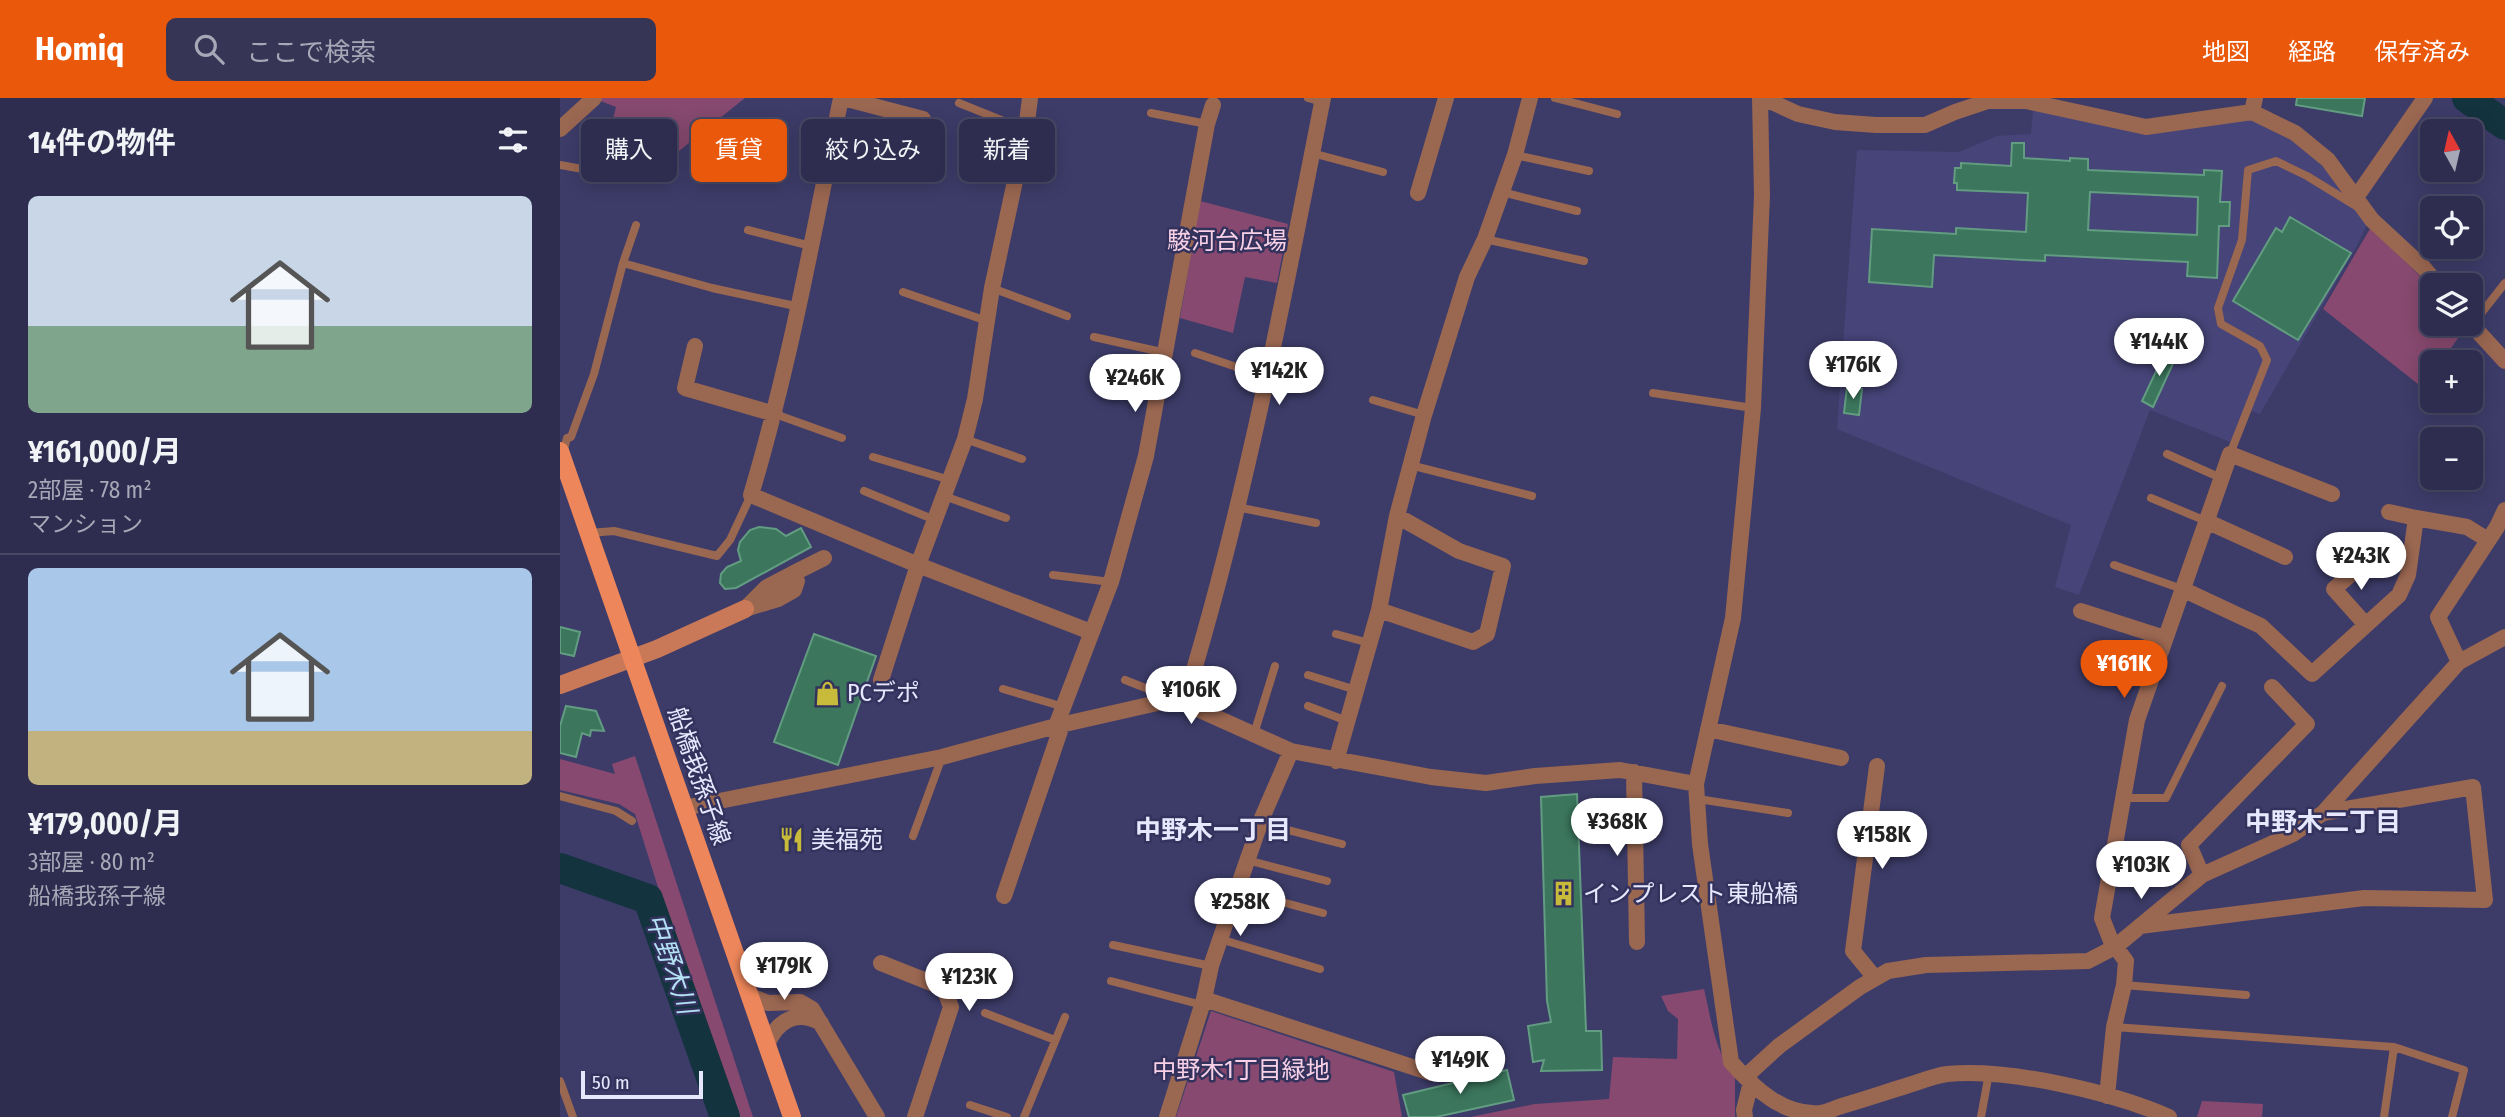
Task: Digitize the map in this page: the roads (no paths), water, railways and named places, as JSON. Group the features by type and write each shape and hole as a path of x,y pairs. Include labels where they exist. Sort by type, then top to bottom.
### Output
{"main road":[{"name":"船橋我孫子線","path":"561,458 792,1117"}],"street":[{"path":"560,129 594,98"},
{"path":"923,119 842,98 800,307 775,414 751,495 918,565 1091,632"},
{"path":"1027,119 1030,98"},
{"path":"1418,193 1446,98"},
{"path":"1336,761 1379,610 1397,516 1424,415 1467,277 1485,239 1516,155 1530,98"},
{"path":"2169,1117 2147,1107 2107,1096 1989,1073 1945,1074 1821,1115 1785,1108 1748,1080 1731,1062 1700,844 1697,791 1733,618 1753,408 1762,195 1761,98 1798,114 1835,122 1888,125 1925,125 1988,101 2009,99 2146,127 2253,105 2295,133 2328,160 2372,220 2428,273"},
{"path":"2357,197 2425,98"},
{"path":"1179,701 1212,610 1237,507 1312,153 1318,99"},
{"path":"1003,897 1064,708 1111,582 1146,456 1207,124 1213,104"},
{"path":"881,680 918,565 965,439 975,399 992,288 1015,182"},
{"path":"2482,336 2505,361"},
{"path":"695,346 685,388 775,414"},
{"path":"2107,1096 2114,1027 2124,985 2126,961 2115,947 2102,918 2137,720 2221,478 2230,454 2332,494"},
{"path":"2459,662 2438,617 2505,510"},
{"path":"2389,512 2467,527 2488,540"},
{"path":"1379,610 1473,642 1488,634 1503,566 1459,551 1397,516"},
{"path":"2182,589 2261,626 2312,674 2399,595 2408,575 2416,518"},
{"path":"2206,521 2285,557"},
{"path":"560,685 631,659 745,609 778,598 793,590 797,581 792,575 824,558"},
{"path":"2365,625 2334,589 2367,560"},
{"path":"2081,611 2165,638"},
{"path":"1745,1117 1748,1080 1779,1046 1888,971 1926,965 2088,961 2115,947 2202,875 2293,834 2323,813 2459,662 2505,637"},
{"path":"2202,875 2189,845 2307,724 2272,687"},
{"path":"684,807 942,758 1059,726 1179,701 1292,751 1336,761 1430,777 1486,783 1535,776 1620,770 1697,791"},
{"path":"1709,729 1841,758"},
{"path":"1167,1117 1220,939 1261,823 1292,751"},
{"path":"1875,978 1853,951 1877,766"},
{"path":"1634,772 1637,942"},
{"path":"2140,926 2364,898 2485,900 2473,787 2323,813"},
{"path":"881,963 944,988 951,1007 915,1117"},
{"path":"750,996 768,1003 800,1002 813,1009 876,1117"},
{"path":"1203,1002 1431,1073"},
{"path":"767,1045 774,1030 796,1017 809,1016 823,1024"}],"lane":[{"path":"1555,98 1617,114"},
{"path":"959,103 997,119"},
{"path":"1151,113 1207,124"},
{"path":"1312,153 1383,172"},
{"path":"1516,155 1589,171"},
{"path":"2230,454 2267,360 2260,346 2221,324 2218,308 2242,240 2248,170 2276,161 2307,176 2368,213"},
{"path":"560,165 581,169"},
{"path":"1501,192 1577,211"},
{"path":"561,458 594,374 623,263 636,225"},
{"path":"748,230 811,246"},
{"path":"1485,239 1584,261"},
{"path":"623,263 712,288 800,307"},
{"path":"2483,310 2505,283"},
{"path":"992,288 1067,316"},
{"path":"903,292 987,321"},
{"path":"1094,337 1166,353"},
{"path":"1195,354 1266,377"},
{"path":"1653,393 1753,408"},
{"path":"1373,400 1424,415"},
{"path":"775,414 842,439"},
{"path":"965,439 1022,459"},
{"path":"2167,454 2221,478"},
{"path":"873,457 950,480"},
{"path":"1410,465 1532,496"},
{"path":"864,491 935,520"},
{"path":"589,533 614,531 717,556 730,540 751,495"},
{"path":"944,496 1006,518"},
{"path":"2151,498 2206,521"},
{"path":"1237,507 1316,523"},
{"path":"2114,565 2182,589"},
{"path":"1053,575 1111,582"},
{"path":"1336,634 1369,643"},
{"path":"1254,734 1275,666"},
{"path":"1308,675 1356,690"},
{"path":"1125,680 1179,701"},
{"path":"2123,798 2166,798 2222,686"},
{"path":"1003,688 1064,708"},
{"path":"1308,706 1347,721"},
{"path":"913,836 942,758"},
{"path":"1697,791 1788,813"},
{"path":"560,796 616,811 632,821"},
{"path":"1261,823 1342,844"},
{"path":"1247,860 1327,881"},
{"path":"1237,890 1323,913"},
{"path":"1220,939 1320,969"},
{"path":"1113,945 1211,966"},
{"path":"1111,981 1203,1002"},
{"path":"2124,985 2246,995"},
{"path":"985,1013 1055,1040"},
{"path":"1024,1117 1065,1017"},
{"path":"2114,1027 2394,1047 2464,1070 2452,1117"},
{"path":"2384,1117 2394,1047"},
{"path":"1981,1117 1989,1073"},
{"path":"560,1080 573,1117"},
{"path":"970,1105 1007,1117"}],"waterway":[{"path":"2467,98 2505,125"},
{"name":"中野木川","path":"560,868 648,899 725,1117"}],"place":[{"name":"PCデポ","path":"827,693"},
{"name":"美福苑","path":"791,840"},
{"name":"インプレスト東船橋","path":"1563,894"}],"district":[{"name":"中野木二丁目","path":"2323,822"},
{"name":"中野木一丁目","path":"1213,830"}],"park label":[{"name":"駿河台広場","path":"1227,241"},
{"name":"中野木1丁目緑地","path":"1241,1070"}]}
